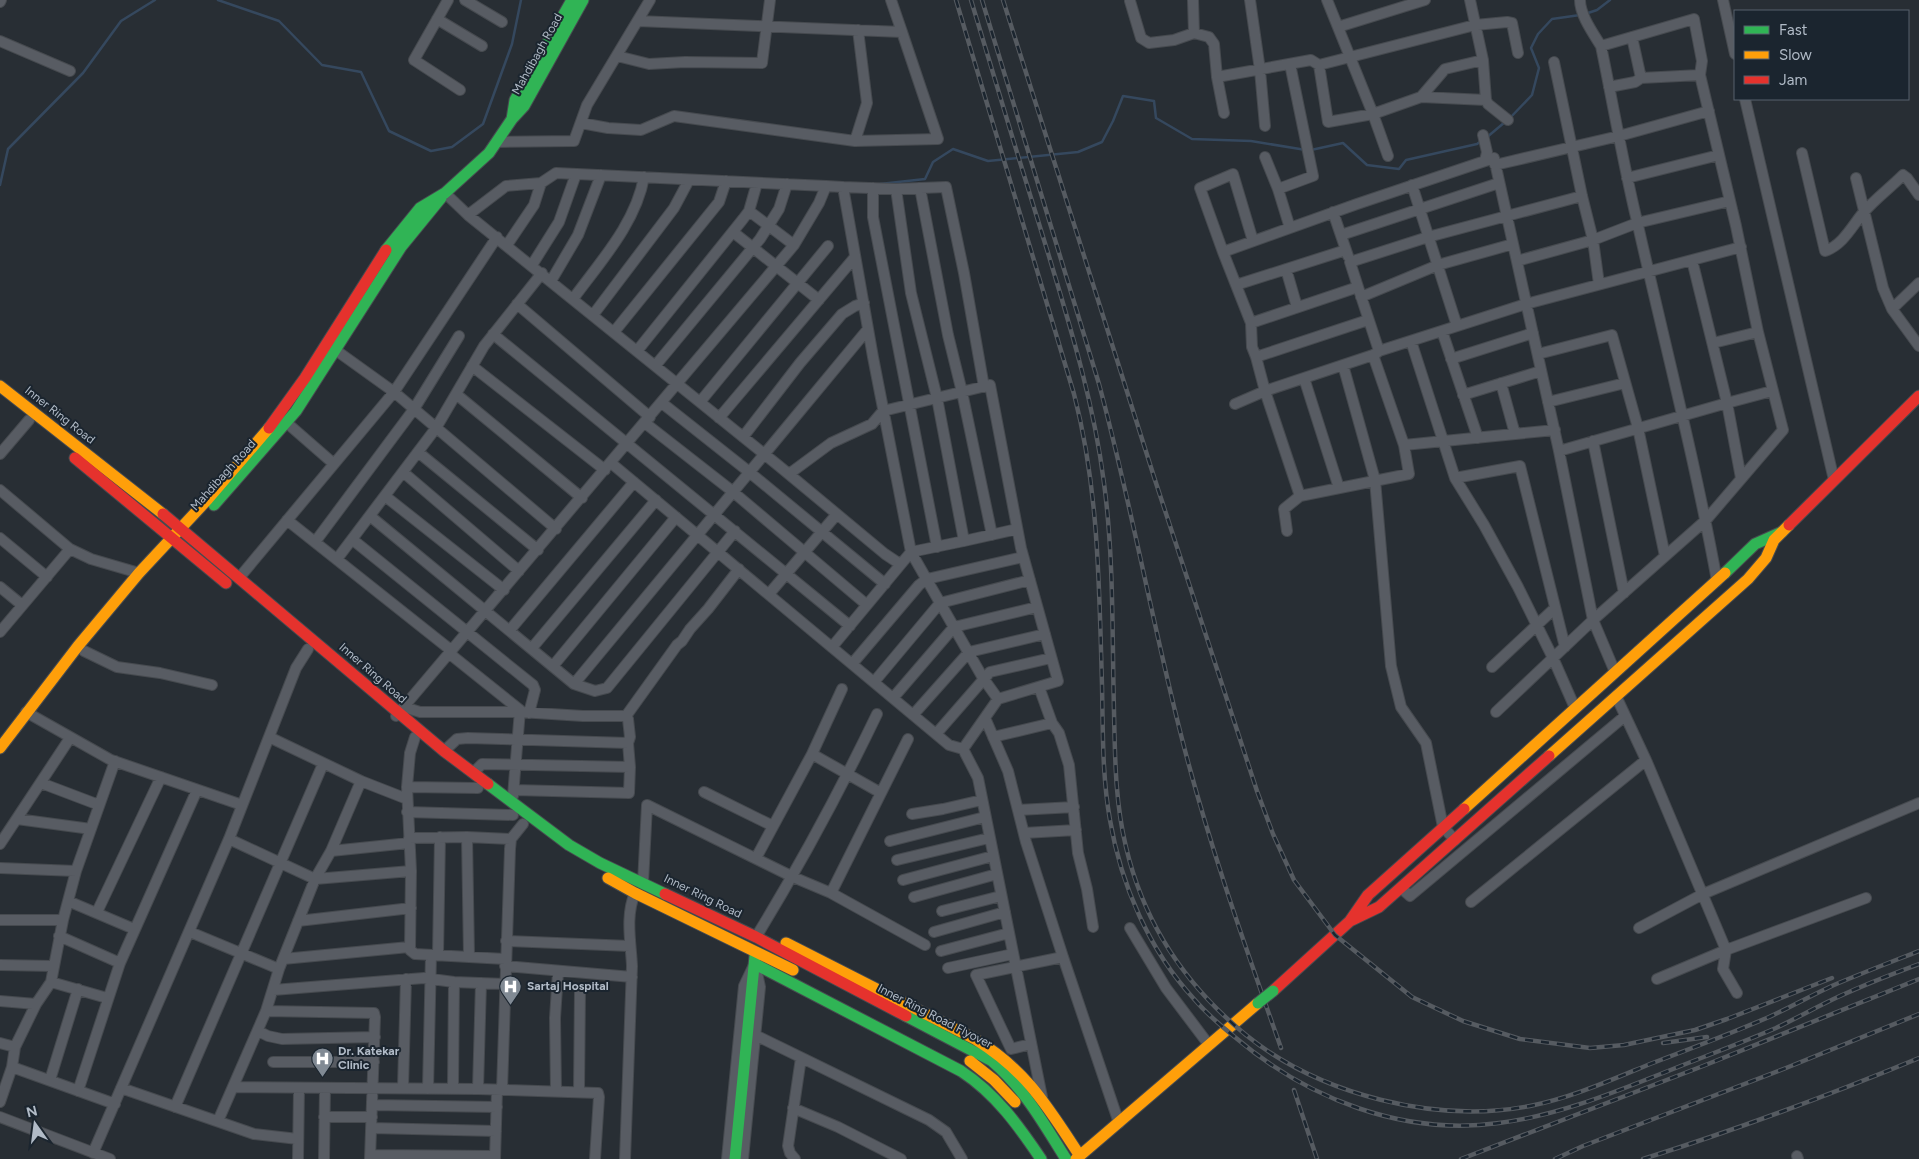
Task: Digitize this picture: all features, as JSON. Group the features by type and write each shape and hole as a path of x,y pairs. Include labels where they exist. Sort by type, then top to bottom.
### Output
{"main road":[{"name":"Mahdibagh Road","path":"512,119 515,100 572,0"},
{"name":"Mahdibagh Road","path":"184,530 233,486 286,423 396,236 420,208 444,193 483,159 498,142 512,119 524,106 583,0"},
{"name":"Mahdibagh Road","path":"0,748 130,597 208,499 267,431 332,347"},
{"name":"Inner Ring Road","path":"0,386 184,530 236,586 308,649 399,713 415,737 524,824 573,858 635,893 756,951"},
{"path":"1350,921 1379,908 1701,622 1759,568 1770,553 1778,536 1919,396"},
{"name":"Inner Ring Road","path":"0,399 29,420 174,541 340,662 444,751 569,845 600,863 756,937"},
{"path":"756,937 772,938 785,943 975,1039 1012,1065 1042,1100 1078,1157 1273,991 1350,921 1368,895 1717,581 1755,544 1778,536"},
{"name":"Mahdibagh Road","path":"0,760 29,714 139,573 174,541"},
{"name":"Inner Ring Road Flyover","path":"756,937 992,1061 1007,1072 1017,1085 1066,1159"},
{"path":"735,1159 756,951 801,974"},
{"path":"755,964 978,1081 1005,1106 1042,1159"},
{"name":"Inner Ring Road Flyover","path":"825,987 962,1057 986,1072 1001,1085 1022,1110 1054,1159"}],"street":[{"path":"448,0 414,60 460,90"},
{"path":"465,0 502,22"},
{"path":"498,142 574,141 587,105 650,0"},
{"path":"616,56 649,64 685,62 762,63 770,0"},
{"path":"580,123 608,128 641,130 674,116 855,141 938,139 891,0"},
{"path":"1130,0 1142,38 1149,43 1174,40 1194,34 1209,37 1214,44 1217,77 1224,113"},
{"path":"1193,0 1194,34"},
{"path":"1250,0 1260,70 1265,126"},
{"path":"1326,0 1373,114 1388,156"},
{"path":"1338,27 1425,0"},
{"path":"1470,0 1483,60 1486,100 1488,104 1508,120"},
{"path":"1580,0 1587,20 1601,46 1637,223 1706,520 1717,581"},
{"path":"1723,0 1734,50"},
{"path":"437,19 482,46"},
{"path":"1496,712 1593,620 1706,520 1782,430 1700,75 1702,61 1694,19 1601,46"},
{"path":"638,22 902,32"},
{"path":"1217,77 1310,60 1319,65 1475,25 1507,22 1512,23 1518,53"},
{"path":"855,141 867,103 858,30"},
{"path":"1632,37 1641,78"},
{"path":"0,41 70,71"},
{"path":"1422,97 1445,69 1483,60"},
{"path":"1554,62 1593,240 1599,284"},
{"path":"1278,189 1313,176 1290,64"},
{"path":"1319,65 1328,122 1373,114 1422,97 1486,100"},
{"path":"1609,87 1635,82 1641,78 1700,75"},
{"path":"1745,100 1834,480"},
{"path":"1222,252 1412,185 1490,163 1619,136 1709,111"},
{"path":"1483,135 1490,163 1499,183 1507,216 1559,451 1593,620 1615,672"},
{"path":"1802,153 1826,251 1832,249 1849,232 1863,212 1903,175 1919,195"},
{"path":"1628,178 1719,155"},
{"path":"1265,157 1278,189 1290,228"},
{"path":"468,215 506,186 542,183 556,173 843,187 946,188 964,273 984,387"},
{"path":"532,265 559,222 576,174"},
{"path":"1253,241 1233,174 1200,188 1222,252 1252,323 1252,347 1300,496"},
{"path":"551,281 578,235 601,175"},
{"path":"573,299 611,247 632,214 642,194 644,177"},
{"path":"1856,178 1883,288 1892,309 1919,346"},
{"path":"593,315 674,208 689,180"},
{"path":"614,332 719,202 726,181"},
{"path":"507,245 534,205 542,183"},
{"path":"637,351 748,211 757,183"},
{"path":"1341,235 1499,183"},
{"path":"656,366 769,226 779,209 787,184"},
{"path":"1412,185 1457,326"},
{"path":"399,713 794,245 819,203 826,186"},
{"path":"843,187 868,328 912,552 983,678 998,699"},
{"path":"873,188 873,217 937,547"},
{"path":"920,188 948,335 992,535"},
{"path":"896,189 911,293 937,398 964,541"},
{"path":"444,193 468,215 542,273 885,554 900,564"},
{"path":"1350,262 1428,237 1582,196"},
{"path":"1517,261 1593,240 1637,223 1730,201"},
{"path":"748,211 794,245"},
{"path":"1287,531 1284,508 1300,496 1408,474 1404,445 1368,320 1332,212"},
{"path":"733,232 819,300"},
{"path":"236,586 287,520 394,392 497,237"},
{"path":"1252,323 1297,307 1359,292 1438,265 1513,244"},
{"path":"700,402 828,246"},
{"path":"1235,404 1265,391 1526,304 1741,247"},
{"path":"1236,285 1346,250"},
{"path":"719,418 855,257"},
{"path":"1692,260 1727,403 1741,478"},
{"path":"1286,269 1297,307"},
{"path":"337,560 436,428 484,346 542,273"},
{"path":"1892,309 1919,283"},
{"path":"517,304 647,420 867,606"},
{"path":"743,437 800,363 842,314 864,304"},
{"path":"1256,357 1368,320"},
{"path":"574,684 713,513 868,328"},
{"path":"1442,331 1478,438"},
{"path":"1713,343 1758,332"},
{"path":"1451,359 1533,333"},
{"path":"493,334 626,445 713,513 850,626"},
{"path":"1538,354 1612,335 1638,428 1665,556"},
{"path":"315,542 414,409 459,336"},
{"path":"1411,341 1455,478 1484,525 1537,625 1554,658 1575,708"},
{"path":"332,347 394,392 556,528"},
{"path":"1343,365 1375,480 1391,666 1401,707 1426,743 1443,827 1455,840"},
{"path":"472,366 608,467 634,482 948,745 963,749 978,778 1042,1100"},
{"path":"1464,395 1541,371"},
{"path":"1304,378 1339,488"},
{"path":"1501,383 1515,434"},
{"path":"1548,402 1625,383"},
{"path":"789,474 831,443 872,424 884,411 990,385 1024,556 1058,681 998,699 963,749"},
{"path":"1559,451 1772,391"},
{"path":"456,394 582,498"},
{"path":"662,403 748,471 884,584"},
{"path":"0,454 29,420"},
{"path":"286,423 334,464"},
{"path":"1404,445 1554,430"},
{"path":"1593,442 1624,593"},
{"path":"418,452 538,550"},
{"path":"1455,478 1520,466 1565,647"},
{"path":"403,472 520,571"},
{"path":"510,630 634,482"},
{"path":"0,490 70,549 91,559 139,573"},
{"path":"385,496 504,590"},
{"path":"532,648 656,500"},
{"path":"769,594 837,514"},
{"path":"370,516 574,684 595,691 607,688 735,531"},
{"path":"553,666 676,517"},
{"path":"287,520 520,710 525,712"},
{"path":"832,647 912,552 1018,529"},
{"path":"0,538 47,577"},
{"path":"353,540 533,686 535,690 525,712 517,740 513,802"},
{"path":"0,632 70,549"},
{"path":"852,664 915,590 927,579 1024,556"},
{"path":"514,790 629,793 630,767 628,743 630,737 626,716 677,645 739,569"},
{"path":"874,682 940,603 1030,580"},
{"path":"0,586 22,605"},
{"path":"893,698 954,627 1038,607"},
{"path":"1492,667 1555,608"},
{"path":"913,715 969,652 1045,634"},
{"path":"93,1153 229,839 296,668 308,649"},
{"path":"84,651 117,667 160,673 212,685"},
{"path":"936,734 983,678 993,670 1051,658"},
{"path":"1039,687 1052,722 1059,733 1069,765 1078,853 1087,889 1093,927"},
{"path":"756,858 812,754 842,689"},
{"path":"1616,696 1704,894 1726,950 1724,969 1737,993"},
{"path":"399,713 525,712 583,716 626,716"},
{"path":"29,714 115,761 242,805"},
{"path":"756,937 793,876 849,774 877,714"},
{"path":"1401,888 1410,896 1625,716"},
{"path":"985,718 1008,771 1024,833 1063,957 1119,1123"},
{"path":"994,737 1052,722"},
{"path":"269,737 322,764 407,799"},
{"path":"415,737 409,759 407,787 411,870 410,950 415,954 469,956 558,972 632,977"},
{"path":"0,844 70,738"},
{"path":"444,751 457,738 628,743"},
{"path":"831,893 908,739"},
{"path":"812,754 881,793"},
{"path":"1471,902 1646,760"},
{"path":"0,1102 12,1067 16,1048 36,1004 51,982 59,936 76,871 115,761"},
{"path":"175,1107 322,764"},
{"path":"473,773 482,764 630,767"},
{"path":"97,912 161,777"},
{"path":"218,1121 258,1031 281,964 315,880 331,851 361,781"},
{"path":"41,783 99,805"},
{"path":"407,787 478,788"},
{"path":"78,1091 120,963 197,790"},
{"path":"704,792 773,826"},
{"path":"912,814 982,800"},
{"path":"1639,928 1704,894 1919,803"},
{"path":"644,883 647,804 831,893 925,945"},
{"path":"1018,810 1074,807"},
{"path":"407,812 513,815"},
{"path":"890,841 985,817"},
{"path":"17,819 91,829"},
{"path":"266,1011 370,1011 374,1013 376,1017 370,1157 495,1157 497,1107 500,1090 511,839 515,832 524,824"},
{"path":"1024,833 1076,830"},
{"path":"331,851 440,837 511,839"},
{"path":"428,1089 430,979 434,955 440,837"},
{"path":"467,837 469,956"},
{"path":"897,860 989,838"},
{"path":"229,839 315,880 411,870"},
{"path":"903,880 993,856"},
{"path":"0,868 76,871"},
{"path":"914,896 997,874"},
{"path":"625,1159 632,977 630,908 635,893"},
{"path":"942,911 1001,896"},
{"path":"1657,978 1866,898"},
{"path":"68,901 134,929"},
{"path":"298,921 411,908"},
{"path":"934,932 1004,912"},
{"path":"0,920 63,920"},
{"path":"1130,928 1166,988 1209,1045"},
{"path":"190,932 242,954 281,964 409,947"},
{"path":"941,951 1009,933"},
{"path":"59,936 120,963"},
{"path":"506,941 630,946"},
{"path":"948,968 1014,954"},
{"path":"1031,1044 1011,1049 976,975 1063,957"},
{"path":"743,1159 760,987 755,964"},
{"path":"727,1159 744,986 748,974 755,964"},
{"path":"0,965 53,966"},
{"path":"556,1091 555,1018 558,972"},
{"path":"273,990 406,979 505,984"},
{"path":"403,1088 406,979"},
{"path":"51,982 107,998"},
{"path":"453,1089 454,982"},
{"path":"478,1089 482,983"},
{"path":"580,988 580,1092"},
{"path":"50,1080 78,989"},
{"path":"0,1001 36,1004"},
{"path":"258,1031 268,1036 282,1039 375,1036"},
{"path":"755,1035 929,1120 946,1132 962,1159"},
{"path":"0,1043 16,1048"},
{"path":"795,1159 790,1153 788,1146 801,1058"},
{"path":"273,1062 374,1062"},
{"path":"12,1067 115,1104"},
{"path":"232,1086 595,1092 598,1093 599,1097 595,1159"},
{"path":"121,1088 254,1134 298,1139"},
{"path":"298,1159 299,1088"},
{"path":"324,1159 325,1088"},
{"path":"373,1105 497,1107"},
{"path":"793,1108 901,1159"},
{"path":"0,1117 106,1158"},
{"path":"324,1117 372,1117"},
{"path":"372,1128 496,1131"}],"waterway":[{"path":"0,185 8,149 83,73 121,21 155,0"},
{"path":"218,0 279,21 322,65 361,72 389,131 431,151 452,147 483,124 512,44 521,0"},
{"path":"1585,14 1597,10 1610,0"},
{"path":"1509,119 1532,95 1539,68 1531,48 1538,34 1552,19 1580,15"},
{"path":"880,184 925,179 933,162 953,149 988,161 1078,152 1102,142 1123,96 1154,101 1156,118 1192,139 1251,141 1306,150"},
{"path":"1486,138 1505,122"},
{"path":"1311,150 1343,143 1367,165 1399,169 1406,160 1477,144 1481,141"}],"railway":[{"path":"956,0 1074,394 1082,430 1093,502 1096,538 1104,770 1107,803 1115,844 1121,868 1139,916 1163,960 1194,999 1225,1029 1264,1060 1294,1079 1326,1095 1359,1108 1393,1118 1428,1124 1463,1126 1520,1120 1562,1110 1603,1096 1762,1034 1879,979 1919,964"},
{"path":"971,0 1057,281 1088,396 1100,454 1110,540 1116,779 1126,847 1144,902 1156,927 1186,974 1224,1016 1246,1035 1276,1056 1308,1074 1344,1089 1380,1100 1418,1107 1456,1111 1494,1111 1545,1103 1591,1088 1754,1023 1834,985 1919,951"},
{"path":"982,0 1099,384 1121,471 1169,688 1202,811 1240,930 1281,1048"},
{"path":"1003,0 1155,480 1257,791 1273,834 1294,880 1335,935 1412,997 1463,1021 1520,1039 1590,1048 1624,1045 1695,1030 1832,978"},
{"path":"1461,1159 1703,1066 1919,979"},
{"path":"1555,1159 1583,1146 1786,1068 1919,1014"},
{"path":"1663,1043 1707,1037"},
{"path":"1643,1159 1782,1112 1919,1058"},
{"path":"1294,1090 1317,1159"}],"traffic: fast":[{"path":"512,119 515,100 572,0"},
{"path":"386,250 420,208 445,193 489,153 512,119 524,106 583,0"},
{"path":"214,505 296,411 401,247 441,198"},
{"path":"1725,573 1755,544 1782,532"},
{"path":"488,784 569,845 600,863 665,894"},
{"path":"735,1159 755,956"},
{"path":"755,964 961,1071 996,1100 1015,1122 1041,1159"},
{"path":"1258,1003 1273,991"},
{"path":"906,1016 992,1061 1024,1095 1066,1159"}],"traffic: slow":[{"path":"0,386 163,514"},
{"path":"0,748 78,646 139,573 208,499 269,428"},
{"path":"1549,756 1748,579 1766,558 1774,540 1789,525"},
{"path":"1464,809 1725,573"},
{"path":"608,878 793,970"},
{"path":"786,943 975,1039 993,1051 1009,1064 1035,1091 1080,1156"},
{"path":"1076,1159 1258,1003"},
{"path":"970,1061 994,1080 1015,1102"}],"traffic: jam":[{"path":"269,428 305,378 386,250"},
{"path":"1789,525 1919,396"},
{"path":"75,458 226,583"},
{"path":"163,514 444,751 488,784"},
{"path":"1350,921 1379,907 1549,756"},
{"path":"1273,991 1350,921 1368,895 1464,809"},
{"path":"665,894 756,937 906,1016"}],"place":[{"name":"Sartaj Hospital","path":"511,1005"},
{"name":"Dr. Katekar Clinic","path":"322,1077"}]}
